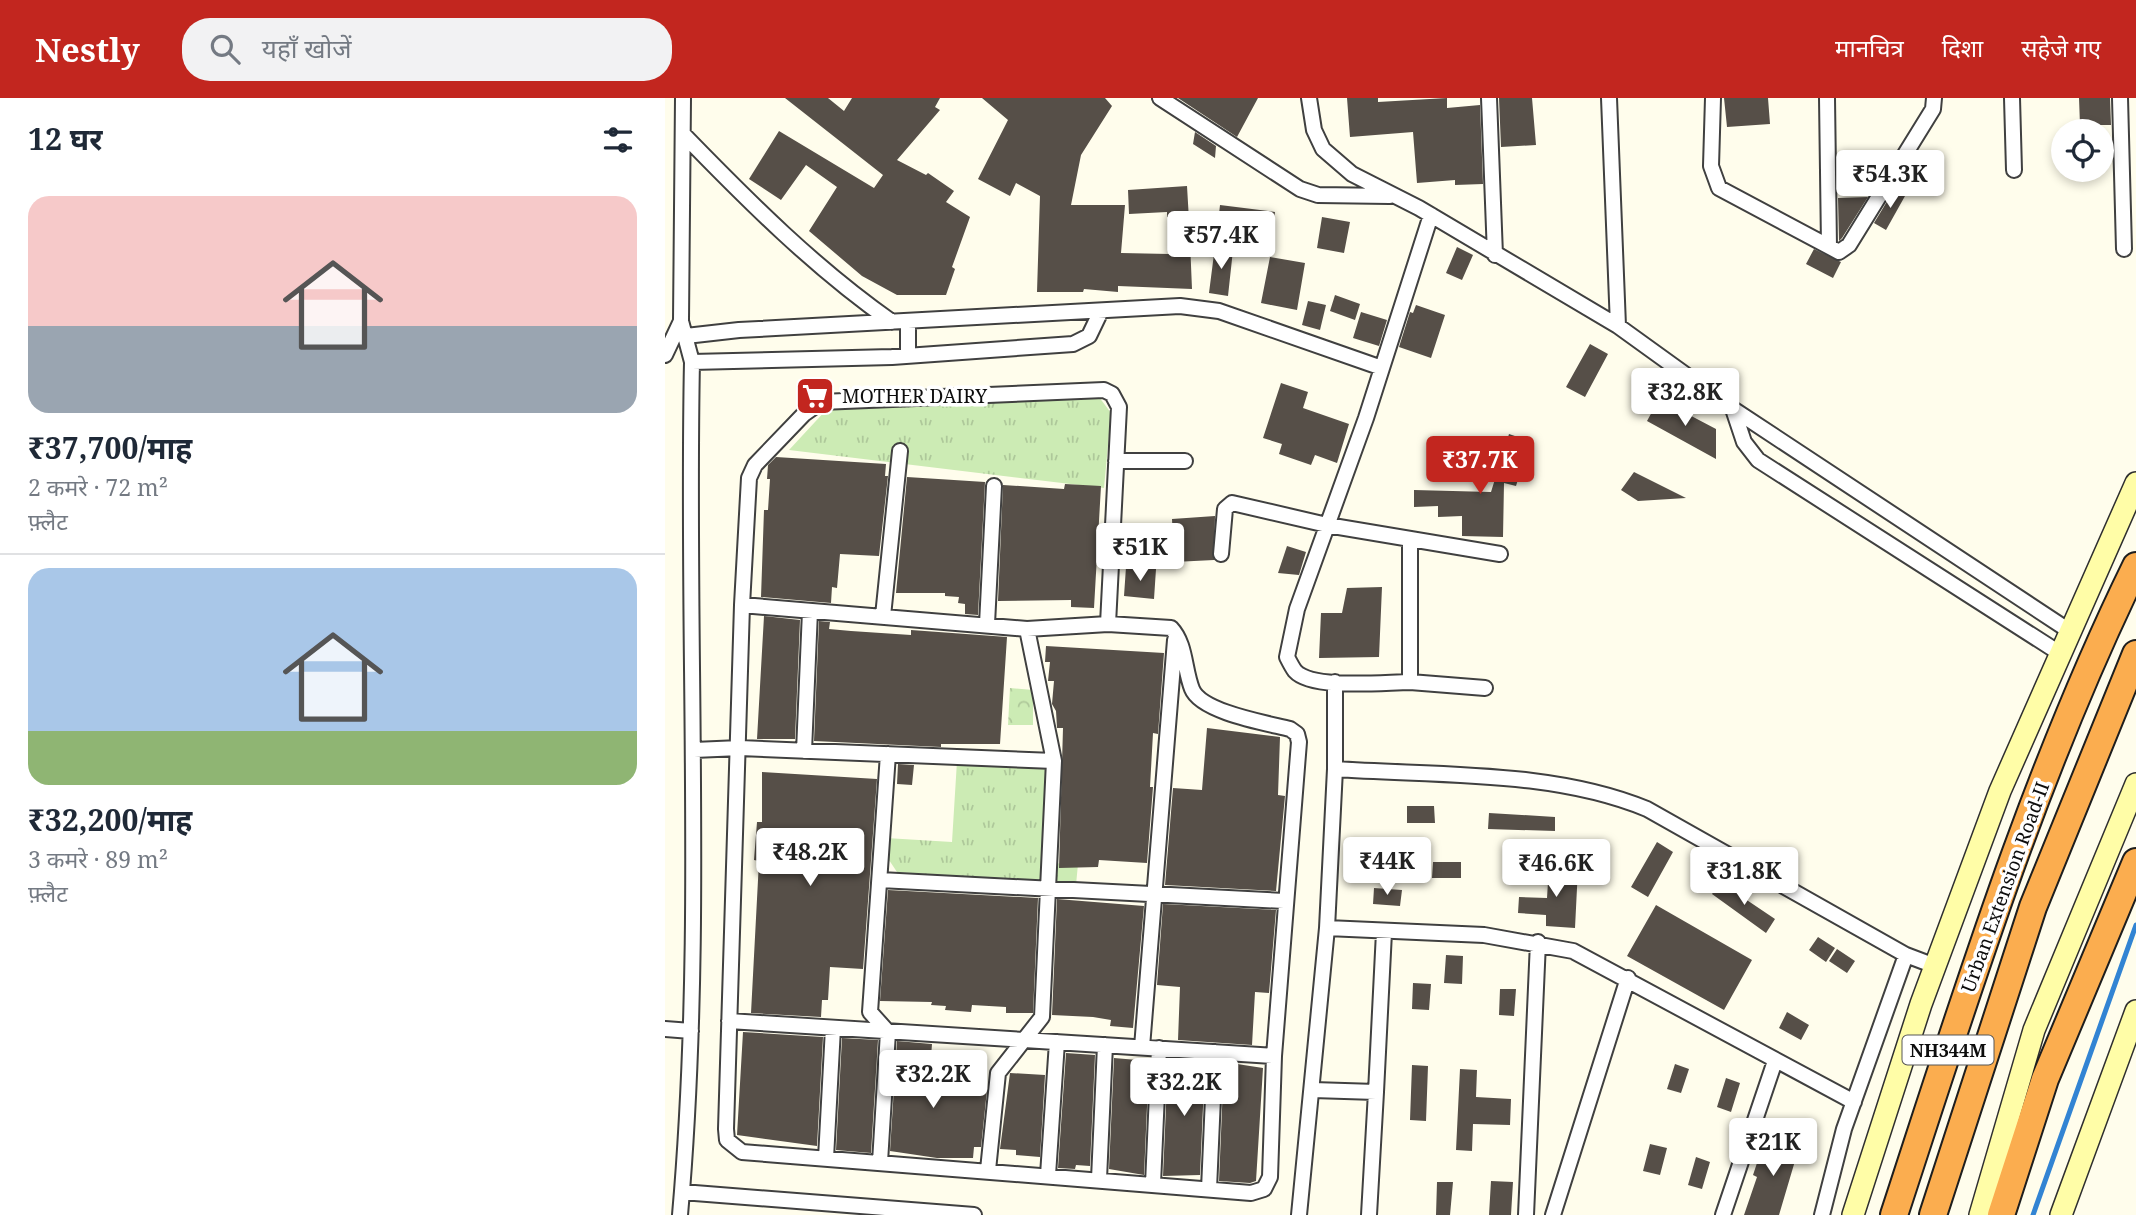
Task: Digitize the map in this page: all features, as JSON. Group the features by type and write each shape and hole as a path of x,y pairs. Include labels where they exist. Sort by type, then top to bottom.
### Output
{"highway":[{"name":"Urban Extension Road-II","path":"1894,1215 2002,885 2101,638 2136,566"},
{"name":"Urban Extension Road-II","path":"1933,1215 2033,907 2136,654"},
{"path":"2001,1215 2045,1079 2136,862"}],"street":[{"path":"680,1215 690,1097 694,750 692,362 681,321 683,98"},
{"path":"1160,98 1300,189 1318,195 1395,197"},
{"path":"1309,98 1314,130 1323,149 1352,174 1431,215 1619,326 1733,409 2071,632"},
{"path":"1489,98 1495,255"},
{"path":"1609,98 1619,326"},
{"path":"1713,98 1711,166 1719,188 1842,252 1933,109 1934,98"},
{"path":"1827,98 1829,246"},
{"path":"2012,98 2014,170"},
{"path":"2120,98 2124,249"},
{"path":"683,134 780,231 861,300 892,322"},
{"path":"1431,215 1382,368 1297,609 1287,656 1295,672 1307,679 1335,682 1410,682 1485,688"},
{"path":"685,336 1101,311 1160,305 1219,311 1382,368"},
{"path":"692,362 908,355 1073,344 1090,336 1101,311"},
{"path":"665,355 681,321"},
{"path":"908,321 908,355"},
{"path":"742,605 1027,629 1108,624 1171,628 1176,634 1192,691 1205,703 1297,734 1298,755 1284,901 1274,1056 1270,1177 1264,1189 1251,1193 742,1152 727,1140 742,605 749,478 755,465 804,414 821,402 1104,390 1112,394 1119,407 1108,624"},
{"path":"1733,409 1744,442 1758,460 2061,654"},
{"path":"883,616 900,451"},
{"path":"1116,461 1185,461"},
{"path":"1853,1215 1934,966 2000,791 2136,483"},
{"path":"987,624 994,486"},
{"path":"1220,554 1225,509 1228,504 1327,525 1500,554"},
{"path":"1410,539 1410,682"},
{"path":"804,751 810,611"},
{"path":"988,1170 998,1073 1042,1017 1054,761 1027,629"},
{"path":"1142,1047 1152,894 1176,634"},
{"path":"1299,1215 1327,928 1335,769 1335,682"},
{"path":"694,750 740,748 1054,761"},
{"path":"880,1162 888,1032 870,1012 888,754"},
{"path":"1335,769 1571,786 1621,798 1647,809 1906,955 1934,966"},
{"path":"1980,1215 2034,1030 2136,784"},
{"path":"880,880 1284,901"},
{"path":"1327,928 1484,935 1573,951 1628,978 1854,1102"},
{"path":"1369,1215 1384,932"},
{"path":"1526,1215 1538,943"},
{"path":"1822,1215 1832,1169 1906,955"},
{"path":"1553,1215 1628,978"},
{"path":"2061,1215 2136,1011"},
{"path":"729,1021 1274,1056"},
{"path":"826,1158 833,1028"},
{"path":"665,1029 691,1031"},
{"path":"1048,1175 1057,1042"},
{"path":"1100,1180 1105,1045"},
{"path":"1153,1184 1159,1048"},
{"path":"1209,1189 1215,1052"},
{"path":"1723,1215 1775,1061"},
{"path":"1313,1090 1375,1092"},
{"path":"682,1192 974,1215"}],"green space":[{"path":"1099,397 1111,413 1104,488 789,450 827,409"},
{"path":"1010,688 1033,690 1033,725 1008,725"},
{"path":"957,761 1054,761 1045,863 1078,864 1076,885 897,872 885,854 886,838 952,842"}],"building":[{"path":"785,98 828,98 844,111 852,98 940,98 935,107 940,110 897,160 926,175 928,173 954,191 946,202 970,217 952,267 955,269 946,295 897,295 862,276 809,231 837,187 806,165 781,200 749,179 779,131 874,188 883,175"},
{"path":"982,98 1105,98 1112,106 1081,155 1071,205 1125,205 1121,253 1169,254 1168,237 1190,241 1192,289 1118,286 1118,292 1084,289 1083,292 1037,292 1040,196 1016,183 1010,196 978,179 1008,120"},
{"path":"1178,98 1258,98 1237,137"},
{"path":"1347,98 1378,98 1378,102 1447,98 1447,108 1480,105 1483,184 1455,185 1455,180 1417,183 1413,132 1350,137"},
{"path":"1499,98 1532,98 1536,145 1501,147"},
{"path":"1724,98 1768,98 1770,124 1727,127"},
{"path":"2079,98 2110,98 2111,119 2080,119"},
{"path":"1195,132 1216,146 1215,158 1193,144"},
{"path":"1187,186 1189,220 1167,217 1167,212 1129,214 1128,190"},
{"path":"1894,190 1905,196 1886,230 1874,223"},
{"path":"1868,197 1842,238 1839,241 1838,198"},
{"path":"1220,205 1275,212 1273,228 1218,223"},
{"path":"1322,217 1350,222 1344,253 1317,248"},
{"path":"1215,246 1233,250 1228,296 1209,293"},
{"path":"1457,247 1473,255 1462,280 1446,273"},
{"path":"1814,249 1841,262 1833,278 1806,264"},
{"path":"1270,257 1305,263 1297,310 1261,303"},
{"path":"1335,295 1360,304 1355,320 1330,311"},
{"path":"1308,301 1326,305 1320,330 1302,325"},
{"path":"1416,305 1445,315 1431,358 1399,347 1410,312 1413,313"},
{"path":"1361,312 1387,320 1379,346 1353,338"},
{"path":"1590,344 1608,354 1585,397 1566,387"},
{"path":"1281,383 1308,392 1303,408 1349,424 1337,463 1315,455 1311,465 1279,454 1282,444 1263,438"},
{"path":"1659,399 1716,429 1716,459 1647,421"},
{"path":"1509,434 1530,441 1516,486 1504,483 1503,537 1462,536 1462,516 1438,517 1438,506 1414,507 1414,490 1491,492"},
{"path":"776,457 886,464 885,476 888,476 879,556 840,554 837,588 832,587 831,603 761,597 764,510 768,510 770,479 767,479 768,465"},
{"path":"1634,472 1686,498 1638,501 1621,490"},
{"path":"907,477 985,482 978,615 965,614 965,604 958,603 959,597 945,596 945,593 896,593"},
{"path":"1065,484 1101,486 1094,608 1071,607 1071,600 998,601 1003,485 1064,489"},
{"path":"1215,516 1214,560 1174,562 1172,519"},
{"path":"1287,546 1306,552 1299,575 1278,573"},
{"path":"1126,567 1156,569 1154,599 1124,596"},
{"path":"1382,587 1379,657 1319,658 1321,613 1342,613 1347,588"},
{"path":"764,616 800,620 795,739 757,739"},
{"path":"819,621 830,622 829,629 851,631 911,635 911,630 1007,637 1000,744 941,744 941,747 814,741"},
{"path":"1046,646 1164,653 1158,734 1153,733 1150,787 1153,787 1147,863 1099,860 1098,867 1059,868 1063,728 1057,728 1056,711 1052,704 1054,681 1048,681 1050,662 1045,662"},
{"path":"1207,728 1280,737 1278,795 1285,796 1276,891 1165,885 1173,788 1202,790"},
{"path":"898,764 914,765 912,785 897,784"},
{"path":"762,772 877,779 863,969 830,967 828,1000 822,1000 821,1017 751,1013 759,861 754,860 757,822 762,822"},
{"path":"1407,806 1434,806 1435,823 1407,823"},
{"path":"1489,813 1555,817 1555,831 1488,829"},
{"path":"1657,842 1673,852 1648,897 1631,887"},
{"path":"1433,862 1461,862 1461,878 1432,878"},
{"path":"1549,866 1578,868 1575,928 1546,926 1546,915 1518,913 1519,897 1547,898"},
{"path":"1720,882 1775,919 1766,933 1712,894"},
{"path":"1374,888 1402,890 1400,906 1373,904"},
{"path":"888,890 1038,898 1033,1013 1006,1013 1006,1007 972,1005 971,1012 945,1010 946,1006 931,1005 932,1002 880,1001"},
{"path":"1057,899 1144,906 1133,1028 1110,1026 1111,1020 1093,1017 1052,1015"},
{"path":"1163,904 1276,910 1269,993 1255,992 1252,1045 1178,1040 1180,987 1157,985"},
{"path":"1656,905 1752,960 1724,1010 1627,956"},
{"path":"1818,937 1835,948 1826,962 1809,950"},
{"path":"1837,949 1855,961 1847,973 1829,961"},
{"path":"1446,955 1463,956 1462,984 1444,983"},
{"path":"1413,983 1431,984 1429,1010 1412,1009"},
{"path":"1500,989 1516,989 1514,1016 1499,1015"},
{"path":"1787,1012 1809,1025 1801,1040 1779,1028"},
{"path":"743,1032 823,1037 817,1146 737,1135"},
{"path":"842,1038 878,1040 871,1153 836,1150"},
{"path":"897,1041 932,1044 929,1083 987,1090 981,1147 974,1147 973,1158 937,1158 890,1151"},
{"path":"1066,1053 1095,1055 1090,1166 1076,1165 1075,1169 1058,1168"},
{"path":"1114,1058 1149,1061 1144,1175 1109,1169"},
{"path":"1168,1060 1205,1061 1200,1175 1163,1176"},
{"path":"1224,1062 1263,1068 1256,1181 1250,1183 1219,1181"},
{"path":"1675,1064 1689,1069 1681,1093 1667,1089"},
{"path":"1412,1065 1428,1066 1426,1121 1410,1120"},
{"path":"1460,1069 1477,1070 1476,1097 1511,1099 1510,1125 1473,1124 1472,1151 1456,1150"},
{"path":"1010,1073 1045,1075 1040,1157 1016,1155 1016,1150 1000,1149"},
{"path":"1726,1078 1740,1083 1731,1112 1717,1107"},
{"path":"1773,1134 1800,1144 1779,1215 1744,1215 1757,1177 1753,1175 1758,1160 1763,1162"},
{"path":"1650,1144 1667,1148 1660,1175 1643,1171"},
{"path":"1696,1157 1710,1162 1702,1189 1688,1185"},
{"path":"1491,1181 1513,1182 1511,1215 1489,1215"},
{"path":"1437,1182 1453,1182 1450,1215 1436,1215"}],"waterway":[{"path":"2033,1215 2136,925"}],"place":[{"name":"MOTHER DAIRY","path":"815,396"}]}
